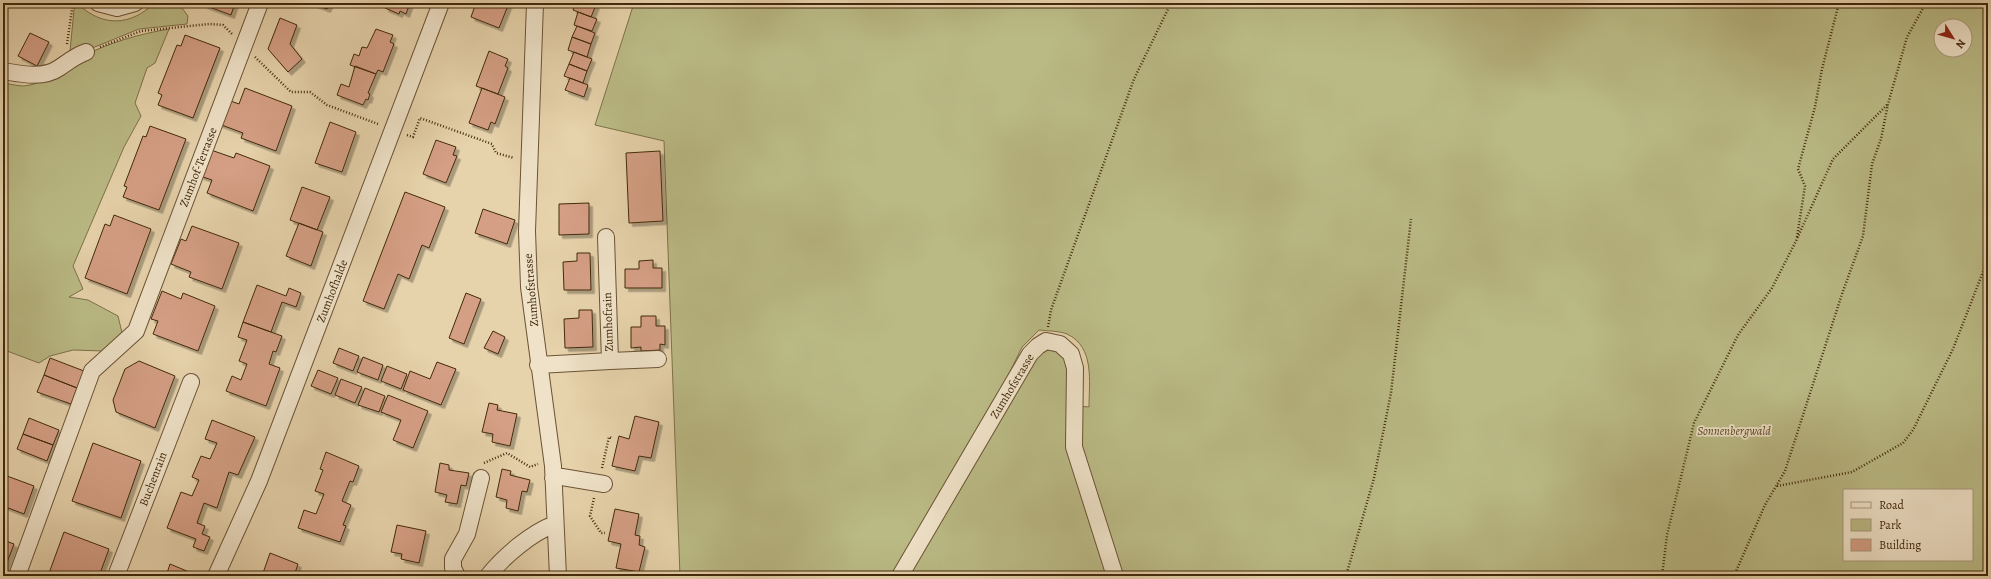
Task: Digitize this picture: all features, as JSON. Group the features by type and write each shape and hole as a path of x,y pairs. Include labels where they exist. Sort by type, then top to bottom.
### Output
{"street":[{"path":"98,3 117,8 135,3"},
{"name":"Zumhof-Terrasse","path":"17,576 92,371 136,331 260,3"},
{"name":"Zumhofhalde","path":"216,576 259,481 441,3"},
{"name":"Zumhofstrasse","path":"535,3 527,231 528,287 553,478 558,576"},
{"path":"3,71 41,75 57,69 86,52"},
{"name":"Zumhofrain","path":"538,365 610,361 606,237"},
{"path":"1046,341 1060,344 1071,354 1075,368 1074,446 1115,576"},
{"name":"Zumhofstrasse","path":"900,576 1030,354 1046,341"},
{"path":"610,361 658,358"},
{"name":"Buchenrain","path":"116,576 190,382"},
{"path":"457,576 453,568 453,559 466,534 480,471"},
{"path":"553,478 562,477 604,484"},
{"path":"488,576 496,566 518,547 555,524"}],"path":[{"path":"70,60 66,51 73,3"},
{"path":"1046,341 1051,310 1134,79 1171,3"},
{"path":"1796,241 1805,186 1798,169 1815,107 1822,69 1839,3"},
{"path":"1734,576 1765,505 1785,471 1842,294 1863,236 1872,164 1907,37 1926,3"},
{"path":"86,52 141,31 209,24 223,25 238,39"},
{"path":"253,55 291,92 310,92 327,105 384,127"},
{"path":"1662,576 1667,535 1694,423 1738,335 1772,288 1796,241 1834,159 1888,104"},
{"path":"401,133 413,137 420,118 492,144 496,153 511,158 520,159"},
{"path":"1346,576 1374,478 1391,393 1411,219"},
{"path":"1777,486 1852,472 1903,444 1913,430 1953,349 1988,259"},
{"path":"480,471 506,453 530,467 540,463"}],"green space":[{"path":"154,3 183,3 182,8 188,16 187,24 139,29 75,55 70,51 74,10 76,6 79,5 98,17 117,21 126,20 136,16 145,11"},
{"name":"Sonnenbergwald","path":"634,3 1988,3 1988,576 1119,576 1080,445 1078,406 1089,407 1089,376 1086,356 1082,347 1076,340 1067,334 1039,330 1022,347 989,415 895,576 680,576 664,141 595,125"},
{"path":"169,29 155,63 147,68 135,103 141,116 124,147 73,266 83,289 69,297 88,300 118,316 123,337 103,351 73,350 50,356 39,363 7,351 3,348 3,83 22,86 32,85 47,79 81,57 102,47 135,36"},
{"path":"1043,347 1061,351 1068,364 1068,444 1110,576 904,576"}],"building":[{"path":"205,3 235,3 231,15 204,5"},
{"path":"311,3 330,3 327,9"},
{"path":"387,3 410,3 406,14 400,11 399,14 385,8"},
{"path":"476,3 509,3 499,28 471,17"},
{"path":"576,3 590,3 596,5 591,17 573,10"},
{"path":"578,12 597,19 592,31 574,25"},
{"path":"280,18 297,25 290,44 302,59 288,72 268,49"},
{"path":"577,26 595,33 591,44 572,37"},
{"path":"376,29 393,35 390,42 394,44 383,72 378,70 376,74 350,65 354,54 359,56 362,47 367,48"},
{"path":"30,33 49,42 37,66 18,56"},
{"path":"185,35 220,48 193,118 158,105 162,95 158,93 177,45 181,46"},
{"path":"572,37 591,44 587,57 568,50"},
{"path":"489,51 508,59 505,66 508,68 498,94 476,86"},
{"path":"574,52 592,59 587,71 569,64"},
{"path":"569,64 587,71 583,83 564,76"},
{"path":"355,66 376,74 368,93 370,94 368,100 366,99 363,105 337,95 341,84 349,87"},
{"path":"570,78 588,85 584,97 565,90"},
{"path":"245,88 292,106 276,151 241,138 243,133 219,124 228,100 239,104"},
{"path":"482,88 505,97 495,124 491,122 488,130 469,123"},
{"path":"330,122 356,132 342,172 315,163"},
{"path":"150,126 186,139 159,210 123,197 127,187 124,186 143,136 146,137"},
{"path":"436,140 456,147 453,155 457,156 446,183 423,174"},
{"path":"211,150 234,158 236,153 270,166 253,211 207,193 212,180 200,176"},
{"path":"660,151 663,221 629,223 626,153"},
{"path":"302,187 330,197 317,230 290,220"},
{"path":"405,192 445,207 429,248 422,245 409,279 398,274 384,309 363,301"},
{"path":"589,203 589,234 559,235 559,204"},
{"path":"483,209 515,220 507,244 475,233"},
{"path":"114,215 151,229 127,294 85,278 105,224 110,226"},
{"path":"299,223 323,232 311,266 286,256"},
{"path":"192,226 239,243 222,289 189,277 191,272 171,264 181,239 186,241"},
{"path":"577,253 590,253 591,290 564,290 563,262 577,261"},
{"path":"653,260 653,268 662,268 662,288 625,288 625,269 639,269 639,261"},
{"path":"257,285 286,296 289,288 301,293 296,307 282,302 271,332 243,322"},
{"path":"162,291 181,299 183,293 215,306 198,351 153,334 158,321 151,319"},
{"path":"466,293 481,299 464,344 449,338"},
{"path":"579,310 592,310 593,347 565,348 564,319 579,318"},
{"path":"641,316 656,316 656,326 665,326 665,345 660,344 660,350 641,351 641,347 631,348 631,327 641,327"},
{"path":"243,322 282,336 276,352 273,351 269,364 280,368 266,406 226,391 232,376 241,380 247,364 239,361 247,340 238,337"},
{"path":"493,331 505,337 498,354 484,348"},
{"path":"339,348 359,356 353,371 333,363"},
{"path":"363,357 383,365 378,380 357,372"},
{"path":"50,358 84,371 77,388 44,375"},
{"path":"139,361 175,376 155,428 116,412 113,400 125,369"},
{"path":"437,362 456,369 441,405 403,390 410,371 430,379"},
{"path":"387,366 407,374 401,389 381,381"},
{"path":"318,370 338,378 331,394 311,386"},
{"path":"44,375 77,388 71,404 37,392"},
{"path":"341,379 362,387 355,403 335,395"},
{"path":"365,388 385,396 379,412 358,405"},
{"path":"388,395 428,411 413,448 393,440 401,420 381,412"},
{"path":"489,403 498,405 497,410 517,414 510,446 492,442 493,434 482,432"},
{"path":"635,416 659,422 651,458 639,456 635,471 612,466 619,436 629,439"},
{"path":"29,418 59,430 53,445 23,434"},
{"path":"212,420 255,437 238,475 229,472 217,508 204,503 197,523 205,526 202,534 210,537 204,551 193,547 196,539 167,528 181,492 192,496 199,480 192,477 201,456 210,459 217,443 205,439"},
{"path":"23,434 53,445 47,461 17,449"},
{"path":"93,443 141,461 121,518 72,501"},
{"path":"326,452 359,466 353,482 350,481 342,501 351,505 343,525 346,526 340,542 298,528 304,510 316,514 324,494 315,491 323,470 320,469"},
{"path":"440,463 449,465 449,470 469,473 466,486 461,485 457,504 445,502 447,495 435,492"},
{"path":"502,469 511,471 510,475 530,480 527,492 522,491 518,511 506,508 507,500 496,497"},
{"path":"7,476 34,486 24,514 3,506 3,486"},
{"path":"615,509 639,514 635,535 640,536 639,545 645,547 639,572 616,568 621,544 608,541"},
{"path":"397,525 426,531 419,563 401,559 402,554 391,552"},
{"path":"64,532 109,549 99,576 48,576"},
{"path":"3,540 14,544 3,573"},
{"path":"270,553 298,564 294,576 262,576"},
{"path":"170,564 194,574 194,576 166,576"}]}
